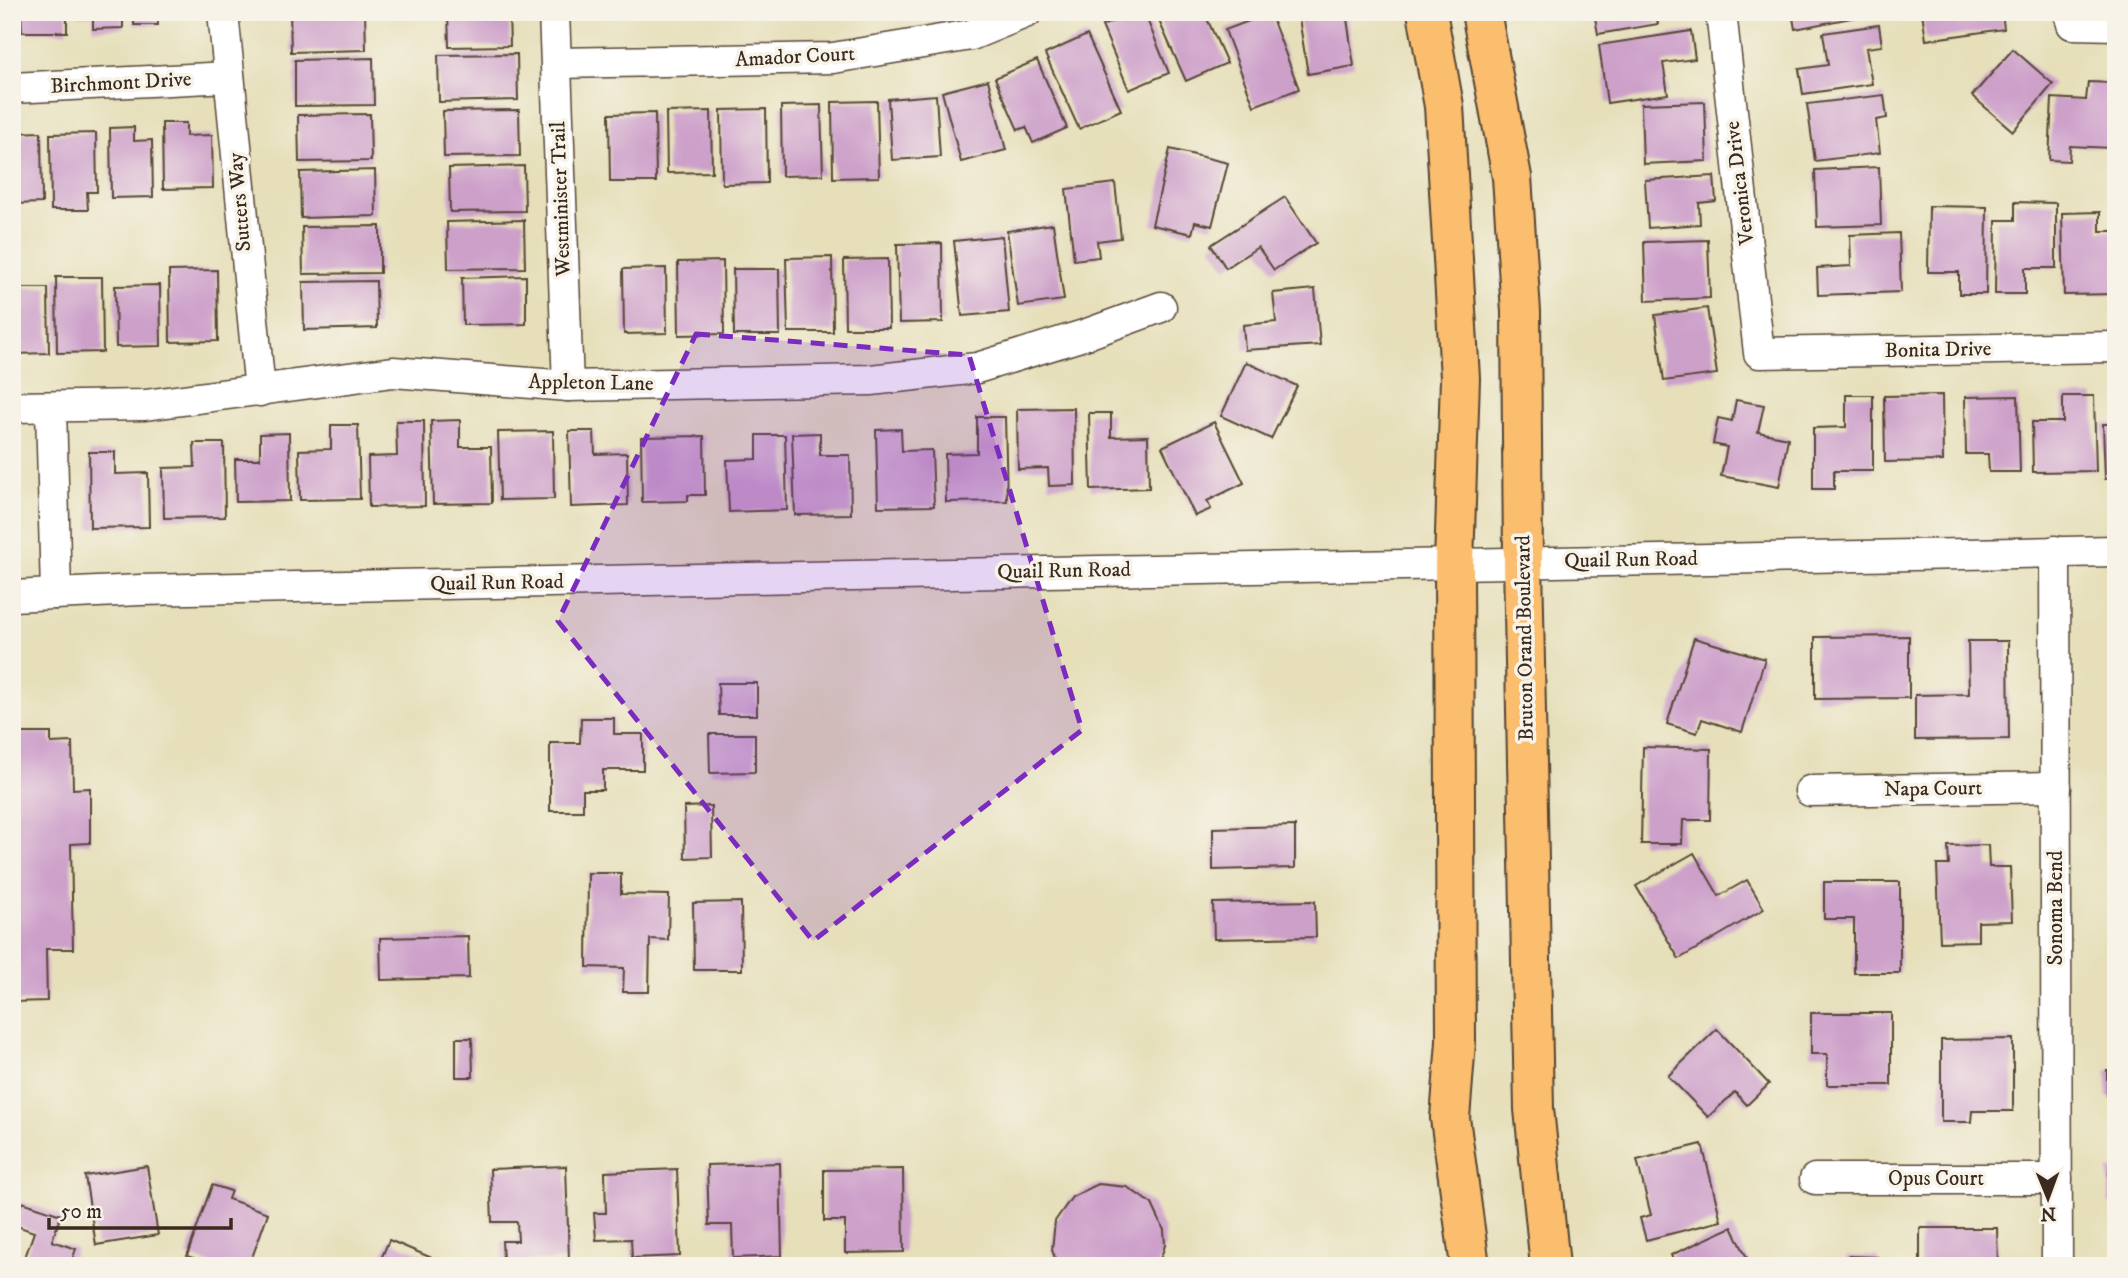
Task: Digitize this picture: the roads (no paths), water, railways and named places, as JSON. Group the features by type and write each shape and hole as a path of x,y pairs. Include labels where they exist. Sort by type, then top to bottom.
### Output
{"main road":[{"path":"1427,12 1444,106 1460,378 1454,564 1455,1042 1450,1118 1470,1266"},
{"name":"Bruton Orand Boulevard","path":"1480,12 1512,177 1521,312 1534,1109 1550,1266"}],"street":[{"name":"Sutters Way","path":"223,12 260,391"},
{"name":"Westminister Trail","path":"554,12 568,386"},
{"name":"Amador Court","path":"557,63 833,58 971,35 1027,12"},
{"name":"Veronica Drive","path":"1721,12 1759,353"},
{"path":"2069,12 2072,24 2116,25"},
{"name":"Birchmont Drive","path":"12,88 229,77"},
{"name":"Appleton Lane","path":"12,407 145,405 393,372 568,386 871,380 977,368 1087,334 1161,307"},
{"name":"Bonita Drive","path":"1759,353 2116,347"},
{"path":"51,408 56,594"},
{"name":"Sonoma Bend","path":"2056,551 2057,1266"},
{"name":"Quail Run Road","path":"12,596 2116,551"},
{"name":"Napa Court","path":"1810,791 2056,787"},
{"name":"Opus Court","path":"1815,1180 2057,1179"}]}
